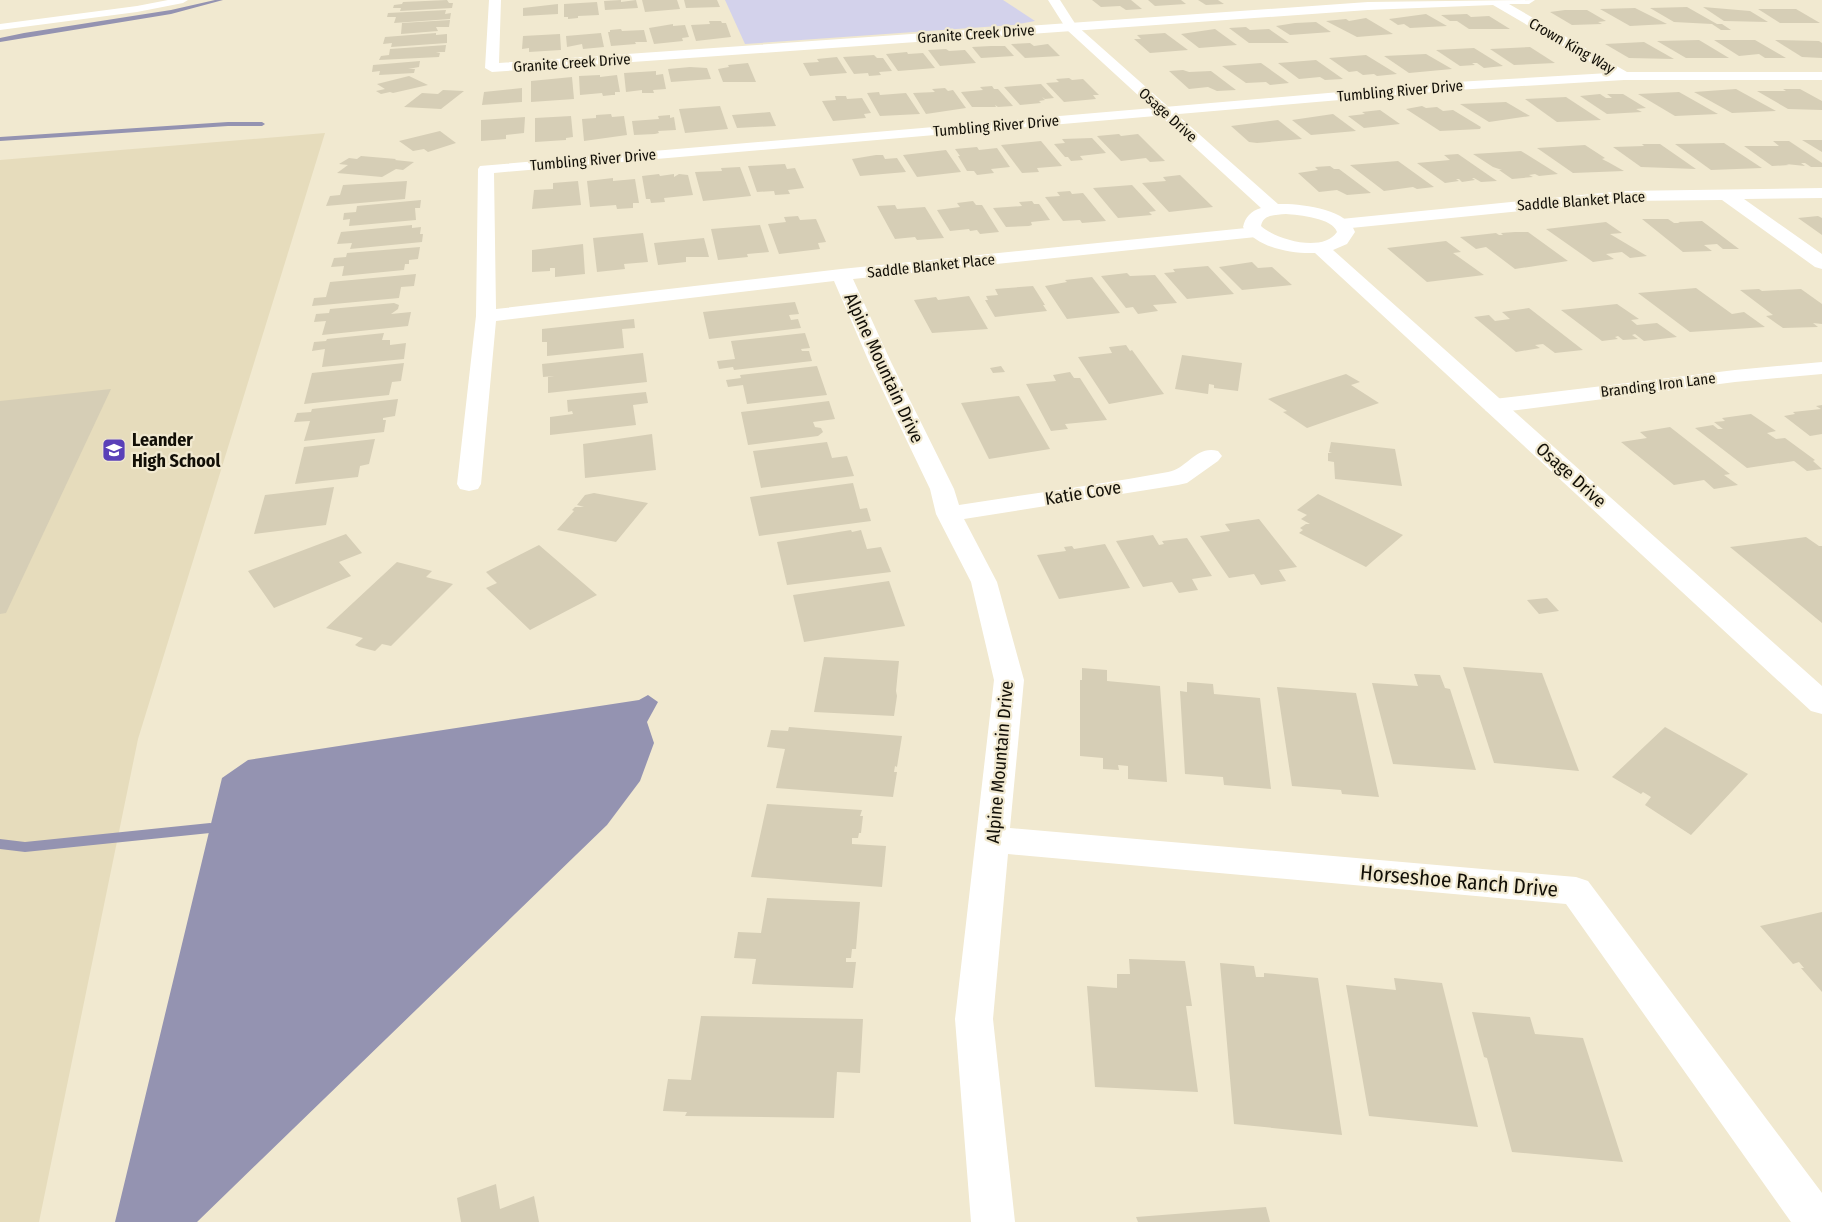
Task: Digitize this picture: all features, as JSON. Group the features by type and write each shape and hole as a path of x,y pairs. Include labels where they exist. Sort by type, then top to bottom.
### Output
{"street":[{"name":"Granite Creek Drive","path":"494,0 492,68 1068,23 1368,6 1529,0"},
{"name":"Osage Drive","path":"1054,0 1068,23"},
{"name":"Crown King Way","path":"1494,1 1624,76"},
{"name":"Osage Drive","path":"1042,5 1068,23 1274,210"},
{"name":"Tumbling River Drive","path":"469,484 486,316 486,169 1456,86 1624,76 1822,76"},
{"name":"Saddle Blanket Place","path":"1341,224 1622,196 1822,193"},
{"path":"1725,194 1822,263"},
{"path":"1286,209 1312,211 1334,219 1341,224 1345,229 1343,238 1338,242 1320,247 1283,244 1263,237 1252,227 1252,221 1256,216 1274,210 1286,209"},
{"name":"Saddle Blanket Place","path":"486,316 841,275 1256,232"},
{"name":"Osage Drive","path":"1320,247 1821,700"},
{"name":"Alpine Mountain Drive","path":"841,275 880,362 942,489 949,514 984,582 1010,680 974,1019 993,1222"},
{"name":"Branding Iron Lane","path":"1494,406 1735,376 1822,368"},
{"name":"Katie Cove","path":"949,514 1178,478 1210,456"},
{"name":"Horseshoe Ranch Drive","path":"994,840 1576,891 1817,1222"}],"lane":[{"path":"0,28 137,9 183,0"}],"shaded area":[{"path":"725,0 1003,0 1035,21 1013,25 745,44"},
{"name":"Leander High School","path":"325,133 138,739 39,1222 0,1222 0,160"},
{"path":"648,695 658,702 647,722 654,743 640,781 607,825 197,1222 115,1222 222,778 248,760 639,700"}],"building":[{"path":"447,0 449,3 453,3 452,8 400,11 401,8 393,8 394,5 402,4 403,2"},
{"path":"621,0 621,2 636,0 638,8 605,10 604,1"},
{"path":"642,0 677,0 680,9 645,12"},
{"path":"684,0 717,0 720,7 686,8"},
{"path":"1092,0 1131,0 1142,9 1126,10 1120,6 1101,7"},
{"path":"1148,0 1181,0 1186,4 1155,6"},
{"path":"1198,0 1218,0 1224,4 1206,5"},
{"path":"597,2 599,15 578,16 578,18 568,19 568,17 564,17 564,4"},
{"path":"558,4 558,14 523,16 523,8"},
{"path":"1687,7 1731,30 1721,30 1712,24 1674,22 1650,8"},
{"path":"1703,7 1750,11 1768,22 1724,21"},
{"path":"1635,8 1667,24 1630,26 1600,9"},
{"path":"1758,9 1796,9 1820,23 1780,23"},
{"path":"446,10 445,14 451,13 450,19 394,23 396,17 387,17 388,13"},
{"path":"1587,10 1606,21 1598,22 1602,24 1572,25 1550,12"},
{"path":"1426,14 1447,26 1410,28 1404,24 1398,25 1389,19"},
{"path":"1467,14 1471,17 1489,16 1510,29 1469,29 1457,21 1450,21 1441,15"},
{"path":"1366,18 1393,34 1357,37 1326,21 1346,19 1349,21"},
{"path":"450,20 449,27 436,27 438,31 401,34 402,23"},
{"path":"709,21 726,23 731,37 696,41 691,25 710,24"},
{"path":"1316,22 1331,32 1290,35 1276,26 1295,23"},
{"path":"673,24 673,26 685,25 689,37 682,38 683,41 654,44 649,28"},
{"path":"1246,27 1250,30 1269,29 1289,43 1249,43 1229,28"},
{"path":"621,29 622,31 644,30 647,42 611,46 608,32"},
{"path":"1215,29 1237,45 1199,48 1181,34"},
{"path":"436,33 436,35 447,34 447,43 391,47 392,43 383,44 385,37"},
{"path":"601,33 604,47 583,49 582,44 567,47 566,36"},
{"path":"1165,33 1188,50 1150,53 1134,39 1141,39 1137,35"},
{"path":"560,34 561,50 529,52 529,48 522,49 523,36"},
{"path":"1699,40 1729,58 1686,58 1657,41"},
{"path":"1714,40 1755,40 1786,58 1765,58 1759,54 1739,56"},
{"path":"1775,40 1819,41 1822,43 1822,58 1802,57"},
{"path":"1644,42 1674,59 1629,58 1605,44"},
{"path":"1030,43 1034,46 1048,44 1060,56 1025,58 1011,44"},
{"path":"446,45 445,52 436,52 440,53 439,57 379,60 381,56 389,55 390,49"},
{"path":"1005,46 1014,56 981,58 972,47"},
{"path":"1530,47 1555,63 1514,65 1490,49"},
{"path":"1474,48 1503,66 1484,68 1477,63 1472,63 1475,65 1460,66 1436,50"},
{"path":"946,49 949,51 965,50 976,63 940,66 928,50"},
{"path":"907,52 908,54 923,53 935,68 898,71 886,54"},
{"path":"1426,54 1452,69 1409,73 1384,56"},
{"path":"874,55 877,58 883,58 892,71 879,72 881,75 869,76 868,73 854,74 843,57"},
{"path":"1366,55 1397,74 1377,76 1374,74 1363,75 1357,71 1349,72 1329,58"},
{"path":"837,57 847,73 810,76 803,63 819,62 817,59"},
{"path":"1316,60 1343,79 1325,80 1320,77 1299,79 1278,63"},
{"path":"420,61 419,67 408,69 415,69 414,73 379,75 380,71 372,72 373,65"},
{"path":"748,63 756,82 723,82 718,69 729,67 728,65"},
{"path":"1261,63 1289,83 1270,85 1266,82 1246,83 1222,66"},
{"path":"707,68 711,79 671,82 668,69"},
{"path":"1183,70 1189,72 1211,71 1236,90 1217,91 1208,87 1189,89 1169,71"},
{"path":"656,71 656,75 663,74 666,89 653,90 654,93 642,93 642,90 626,92 624,73"},
{"path":"600,75 600,77 617,75 620,92 615,92 615,95 603,96 602,93 580,95 579,76"},
{"path":"409,76 428,85 393,93 381,94 376,91 385,89 377,84"},
{"path":"572,77 574,99 531,102 531,81"},
{"path":"1069,78 1072,80 1083,79 1099,95 1093,95 1096,99 1064,102 1046,83 1059,82 1056,79"},
{"path":"1041,84 1054,98 1045,99 1042,97 1045,100 1039,101 1041,103 1020,105 1004,87"},
{"path":"992,86 994,89 998,89 1013,106 972,107 961,92 983,90 980,87"},
{"path":"522,88 522,102 482,105 484,92"},
{"path":"945,88 948,91 953,90 966,108 926,114 913,93 935,92 932,89"},
{"path":"1736,89 1776,111 1732,113 1694,92"},
{"path":"1783,89 1800,89 1822,101 1822,110 1788,109 1757,91 1786,91"},
{"path":"443,90 464,91 441,109 404,107 422,93 438,94"},
{"path":"879,92 880,95 906,93 920,114 880,116 867,93"},
{"path":"1679,92 1718,114 1675,116 1638,94"},
{"path":"1600,94 1606,98 1612,98 1607,94 1623,94 1646,108 1636,109 1642,112 1607,114 1580,96"},
{"path":"835,96 846,96 847,99 862,98 871,113 864,114 866,118 833,121 822,101 836,100"},
{"path":"1566,97 1601,120 1557,122 1525,99"},
{"path":"1506,102 1530,116 1489,122 1460,104"},
{"path":"720,106 728,129 685,133 679,109"},
{"path":"1422,106 1426,108 1437,107 1443,111 1453,110 1481,127 1480,129 1440,131 1406,109"},
{"path":"1380,110 1400,124 1364,128 1348,116 1365,114 1362,112"},
{"path":"770,112 776,126 737,128 732,115"},
{"path":"611,114 612,117 624,116 627,135 584,141 582,119 596,118 596,115"},
{"path":"1333,114 1356,131 1311,135 1292,120"},
{"path":"670,115 670,118 674,117 676,130 634,135 632,121 659,119 658,116"},
{"path":"571,116 573,137 566,138 566,140 535,142 535,118"},
{"path":"525,117 524,133 506,135 506,139 481,141 481,120"},
{"path":"1278,120 1302,139 1249,142 1231,126"},
{"path":"440,131 456,143 428,152 424,149 413,151 399,141"},
{"path":"1119,134 1121,136 1138,134 1165,161 1150,162 1146,158 1121,161 1097,136"},
{"path":"1092,138 1106,153 1080,156 1083,160 1071,161 1054,144 1065,143 1062,139"},
{"path":"1802,140 1822,140 1822,152"},
{"path":"1041,141 1062,166 1037,168 1039,172 1022,173 1001,145"},
{"path":"1773,141 1789,141 1822,163 1822,167 1811,167 1805,163 1801,163 1805,166 1786,164 1789,165 1772,166 1744,146 1779,146"},
{"path":"1724,143 1762,168 1711,170 1675,144"},
{"path":"1642,144 1660,144 1696,169 1641,167 1613,147 1644,146"},
{"path":"1585,145 1605,158 1602,159 1624,171 1573,173 1537,148"},
{"path":"977,147 979,150 997,148 1010,167 991,169 994,173 977,175 974,171 967,171 955,149"},
{"path":"946,150 961,172 917,177 903,155"},
{"path":"1521,151 1558,174 1539,176 1535,174 1529,175 1533,177 1512,179 1499,170 1502,170 1493,167 1473,154"},
{"path":"1458,154 1497,181 1481,182 1472,178 1475,180 1462,182 1456,179 1459,181 1445,183 1417,163 1450,160 1444,155"},
{"path":"883,155 885,159 897,158 906,172 860,176 852,159"},
{"path":"361,156 414,162 403,170 396,169 382,177 337,173 348,165 339,164 349,158 357,159"},
{"path":"1398,161 1434,187 1417,189 1413,187 1384,191 1350,165"},
{"path":"785,164 787,169 795,168 804,188 788,190 790,194 775,195 774,191 757,192 748,166"},
{"path":"1330,166 1334,169 1339,169 1371,193 1347,195 1337,190 1319,192 1298,173 1318,170 1315,167"},
{"path":"740,167 751,196 703,201 695,172 722,171 721,168"},
{"path":"659,174 660,176 674,174 674,177 679,174 688,175 693,195 664,198 665,202 651,203 650,199 646,199 642,176"},
{"path":"1180,175 1213,207 1169,212 1142,183 1166,181 1163,177"},
{"path":"613,178 613,181 635,179 639,203 633,203 633,208 617,209 616,205 590,207 587,181"},
{"path":"407,181 405,199 326,206 330,196 340,195 343,185"},
{"path":"578,181 581,205 532,209 534,190 553,189 553,183"},
{"path":"1132,185 1156,211 1149,212 1152,215 1118,218 1093,188"},
{"path":"1070,191 1072,194 1083,193 1106,221 1082,223 1080,220 1063,221 1045,197 1060,196 1057,192"},
{"path":"421,200 420,208 415,208 416,220 349,226 350,219 343,220 344,213 356,212 357,206"},
{"path":"973,201 976,205 982,205 999,232 980,234 977,230 970,231 969,229 950,231 937,210 960,207 957,203"},
{"path":"1032,201 1034,204 1039,204 1050,220 1031,222 1032,225 1029,226 1006,227 993,208 1022,206 1019,202"},
{"path":"895,205 897,209 925,207 944,238 917,240 915,237 895,239 877,206"},
{"path":"798,216 800,220 816,219 826,242 818,243 820,249 779,254 768,224 786,222 784,217"},
{"path":"1818,216 1822,218 1822,235 1798,218"},
{"path":"1642,219 1668,219 1674,223 1702,221 1739,249 1723,249 1717,244 1704,245 1712,251 1683,252"},
{"path":"1606,222 1622,233 1610,234 1647,256 1630,258 1622,252 1606,254 1614,259 1593,262 1546,229"},
{"path":"412,225 412,228 421,227 420,234 423,234 422,242 350,249 352,243 337,244 341,232"},
{"path":"760,225 769,252 747,254 748,257 718,260 711,229"},
{"path":"1528,232 1568,261 1515,269 1486,247 1476,249 1460,237 1496,233 1503,235 1501,233"},
{"path":"643,233 648,262 624,264 625,269 597,272 593,238"},
{"path":"704,238 709,257 686,257 686,262 658,265 654,243"},
{"path":"1446,241 1461,252 1453,253 1484,275 1427,282 1387,248"},
{"path":"583,244 585,274 555,277 555,268 550,268 550,271 532,272 532,250"},
{"path":"420,247 418,259 409,260 409,264 405,264 404,270 342,276 344,266 331,267 334,258 346,257 347,253"},
{"path":"1252,262 1258,268 1272,267 1292,285 1242,290 1219,267"},
{"path":"1208,266 1234,294 1187,299 1164,273 1175,272 1173,269"},
{"path":"1127,273 1130,276 1155,275 1177,303 1153,305 1158,311 1138,314 1133,307 1126,308 1101,276"},
{"path":"416,274 414,286 401,287 399,298 312,306 314,298 326,297 330,282"},
{"path":"1092,277 1120,313 1067,319 1045,286 1067,282 1065,280"},
{"path":"1033,286 1047,311 995,317 985,300 988,300 986,296 998,295 995,289"},
{"path":"1696,288 1732,314 1744,312 1765,327 1690,332 1638,293"},
{"path":"1759,289 1762,291 1801,289 1822,304 1822,324 1813,323 1818,327 1783,328 1766,316 1773,315 1740,290"},
{"path":"969,296 988,329 932,333 914,300 936,297 938,300"},
{"path":"795,302 799,314 789,315 791,320 798,319 801,328 709,339 703,312"},
{"path":"394,303 399,305 398,309 391,314 411,312 408,326 322,335 326,321 314,322 316,314 329,313 330,309"},
{"path":"1617,304 1639,319 1631,320 1637,325 1657,323 1677,337 1644,341 1635,334 1632,335 1638,339 1623,340 1618,336 1615,337 1618,339 1602,341 1561,310"},
{"path":"1529,308 1583,350 1555,353 1543,344 1535,345 1540,348 1516,352 1474,317 1489,315 1495,321 1510,319 1502,312"},
{"path":"634,319 635,328 622,329 624,348 547,356 547,342 542,342 542,329"},
{"path":"384,333 382,340 390,340 390,345 406,343 404,359 322,367 325,349 312,351 314,342"},
{"path":"805,333 810,348 801,349 802,351 809,351 812,361 734,370 733,367 719,369 717,361 735,359 731,341"},
{"path":"1126,345 1130,351 1132,350 1164,394 1109,404 1078,357 1112,353 1109,347"},
{"path":"643,353 647,382 548,393 548,377 554,376 543,377 542,364"},
{"path":"1182,355 1242,363 1238,391 1214,388 1214,385 1209,384 1208,394 1175,389"},
{"path":"404,363 401,381 392,382 389,395 304,404 312,373"},
{"path":"817,366 827,395 747,404 743,385 728,387 726,380 741,378 740,375"},
{"path":"1001,366 1005,372 993,373 990,368"},
{"path":"1070,372 1074,378 1080,378 1107,420 1065,424 1068,429 1051,431 1026,384 1056,381 1053,375"},
{"path":"1346,374 1360,382 1351,385 1379,403 1307,428 1283,412 1287,411 1268,399"},
{"path":"111,389 6,613 0,614 0,401"},
{"path":"646,392 648,403 633,405 636,425 550,435 550,417 573,414 572,411 568,412 567,400"},
{"path":"1019,396 1050,449 989,459 961,403"},
{"path":"398,399 395,416 383,418 383,420 386,420 384,432 304,441 310,421 294,422 297,413 311,412 312,409"},
{"path":"829,401 835,419 813,422 815,427 821,428 823,432 818,436 748,445 741,412"},
{"path":"1822,405 1822,434 1810,436 1784,416 1795,414 1793,412 1821,409 1816,406"},
{"path":"1751,414 1776,431 1767,433 1776,439 1785,438 1815,460 1813,461 1822,469 1807,471 1794,461 1747,468 1695,428 1713,425 1718,429 1723,429 1714,422 1725,421 1722,418"},
{"path":"1670,427 1730,474 1724,475 1738,485 1714,489 1704,480 1674,485 1621,442 1647,438 1640,432"},
{"path":"652,434 656,470 585,478 583,444"},
{"path":"375,439 369,464 360,466 358,477 295,484 304,447"},
{"path":"827,442 832,458 847,456 854,476 761,488 753,451"},
{"path":"1331,442 1395,449 1402,486 1335,479 1334,462 1328,461 1328,453 1332,453 1329,452"},
{"path":"853,483 860,509 867,508 871,521 759,536 750,497"},
{"path":"334,487 326,525 254,534 265,495"},
{"path":"594,493 648,503 616,542 557,530 574,511 572,510 575,507 584,507 577,505 585,495"},
{"path":"1318,494 1403,535 1366,567 1299,533 1303,530 1300,528 1310,524 1301,519 1307,515 1297,510"},
{"path":"1259,519 1297,567 1279,570 1286,581 1261,585 1254,574 1229,578 1200,536 1230,531 1225,524"},
{"path":"851,530 852,532 861,530 867,549 881,547 891,572 787,585 777,542"},
{"path":"346,534 362,553 339,562 351,576 274,608 248,571"},
{"path":"1153,535 1159,545 1164,544 1162,541 1187,538 1212,576 1192,579 1198,590 1179,593 1172,582 1143,587 1116,541"},
{"path":"1806,537 1822,546 1822,623 1730,547"},
{"path":"1105,544 1130,588 1059,599 1037,555 1066,551 1064,547 1072,546 1074,549"},
{"path":"539,545 597,595 530,630 486,588 497,583 486,572"},
{"path":"397,562 432,571 426,577 453,584 391,646 382,644 375,651 359,647 355,645 363,638 326,628"},
{"path":"889,581 905,626 804,642 793,595"},
{"path":"1547,598 1559,611 1539,614 1527,600"},
{"path":"824,657 899,661 894,716 814,712"},
{"path":"1463,667 1542,673 1579,771 1494,763"},
{"path":"1082,668 1107,670 1107,681 1160,686 1167,782 1128,779 1128,766 1118,765 1119,770 1103,769 1103,758 1080,756 1080,680 1082,680"},
{"path":"1414,674 1440,675 1445,688 1450,689 1476,770 1393,764 1372,683 1418,686"},
{"path":"1187,682 1213,684 1214,694 1260,698 1271,789 1224,785 1223,777 1185,774 1180,691 1187,692"},
{"path":"1277,687 1356,693 1379,797 1342,794 1341,790 1292,786"},
{"path":"789,727 902,736 897,767 895,766 894,772 897,772 893,797 776,788 785,749 767,747 771,730 788,731"},
{"path":"1665,727 1748,774 1691,835 1645,805 1651,797 1643,792 1641,794 1612,777"},
{"path":"767,804 862,810 860,816 863,816 861,833 859,833 858,838 852,838 852,844 886,846 882,887 751,877"},
{"path":"767,898 860,902 856,949 852,949 851,958 846,958 846,962 856,962 853,988 752,984 756,959 734,958 738,932 761,933"},
{"path":"1822,912 1822,992 1801,968 1804,968 1799,962 1793,964 1760,926"},
{"path":"1129,959 1185,961 1192,1006 1186,1006 1198,1092 1095,1087 1087,986 1117,988 1117,974 1130,974"},
{"path":"1220,963 1254,966 1256,977 1264,977 1264,973 1318,978 1342,1135 1234,1124"},
{"path":"1394,978 1442,983 1478,1127 1369,1116 1346,985 1396,990"},
{"path":"1472,1012 1530,1017 1535,1034 1583,1038 1623,1162 1512,1152 1487,1058 1484,1057"},
{"path":"701,1016 863,1019 860,1073 837,1072 834,1118 685,1116 687,1112 663,1111 668,1079 691,1080"},
{"path":"496,1184 500,1209 534,1196 539,1222 461,1222 457,1198"},
{"path":"1266,1207 1270,1222 1138,1222 1136,1217"}],"waterway":[{"path":"0,40 171,12 221,0"},
{"path":"0,139 228,124 262,124"},
{"path":"0,844 25,847 210,828"}],"place":[{"name":"Leander High School","path":"114,450"}]}
